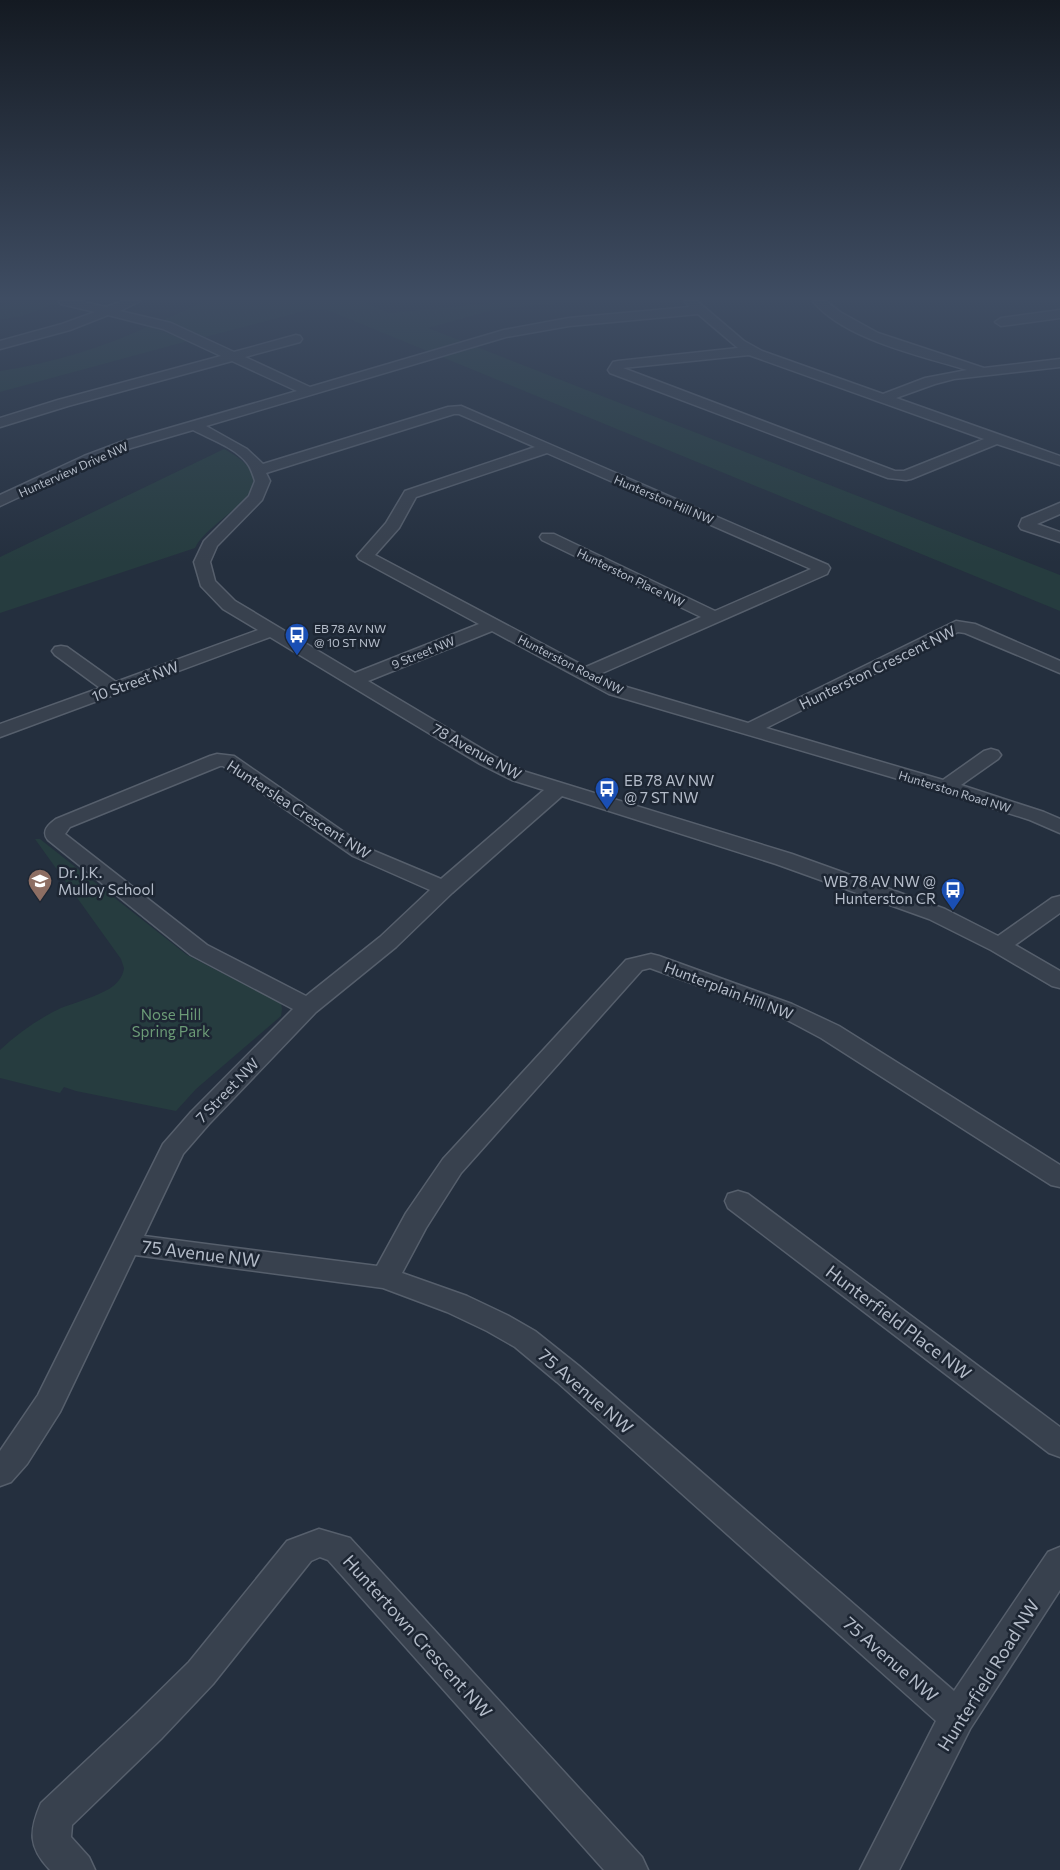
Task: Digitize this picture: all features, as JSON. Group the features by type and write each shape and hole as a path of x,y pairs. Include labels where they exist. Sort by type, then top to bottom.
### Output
{"street":[{"path":"0,423 121,388"},
{"path":"302,388 308,391"},
{"name":"Hunterview Drive NW","path":"0,501 89,459 126,445 318,388"},
{"path":"664,388 894,475 906,476 996,439"},
{"path":"851,388 1060,461"},
{"path":"882,399 913,388"},
{"name":"Hunterston Hill NW","path":"260,470 454,410 461,410 822,568 821,571 585,674"},
{"path":"193,424 246,454 260,470"},
{"name":"Hunterston Road NW","path":"547,448 410,494 393,525 365,556 616,690 946,787 1037,816 1060,827"},
{"name":"78 Avenue NW","path":"260,470 262,483 256,498 212,538 204,553 202,567 209,587 218,597 487,760 520,776 558,790 784,860 937,914 999,945 1060,981"},
{"path":"1060,508 1028,522 1027,526 1060,537"},
{"name":"Hunterston Place NW","path":"548,537 714,617"},
{"name":"9 Street NW","path":"353,680 494,624"},
{"name":"Hunterston Crescent NW","path":"750,729 956,626 968,628 1060,668"},
{"name":"10 Street NW","path":"0,730 271,630"},
{"path":"60,652 114,688"},
{"path":"946,787 991,755"},
{"name":"Hunterslea Crescent NW","path":"308,1007 199,950 55,836 55,830 63,823 148,787 217,760 227,760 360,852 444,888"},
{"name":"7 Street NW","path":"0,1473 16,1455 49,1403 172,1150 200,1118 308,1007 388,942 444,888 558,790"},
{"path":"999,945 1060,903"},
{"name":"Hunterplain Hill NW","path":"385,1278 404,1237 452,1166 634,965 651,961 784,1009 830,1032 1060,1178"},
{"name":"Hunterfield Place NW","path":"738,1201 1060,1444"},
{"name":"75 Avenue NW","path":"127,1244 385,1278 458,1304 525,1339 568,1374 958,1718"},
{"name":"Huntertown Crescent NW","path":"76,1870 51,1844 54,1816 148,1727 200,1673 299,1551 319,1544 338,1548 629,1870"},
{"name":"Hunterfield Road NW","path":"879,1870 958,1718 1060,1562"}],"green space":[{"path":"0,388 14,388 0,392"},
{"path":"518,388 582,388 1060,575 1060,611"},
{"path":"224,449 245,463 253,476 251,489 243,501 204,536 195,548 0,613 0,557"},
{"name":"Nose Hill Spring Park","path":"35,839 40,839 187,955 281,1003 281,1016 196,1089 176,1111 64,1087 60,1093 0,1078 0,1050 29,1027 53,1012 109,989 119,980 124,968 121,959"}],"place":[{"name":"EB 78 AV NW @ 10 ST NW","path":"297,656"},
{"name":"EB 78 AV NW @ 7 ST NW","path":"607,810"},
{"name":"Dr. J.K. Mulloy School","path":"40,902"},
{"name":"WB 78 AV NW @ Hunterston CR","path":"953,911"}]}
